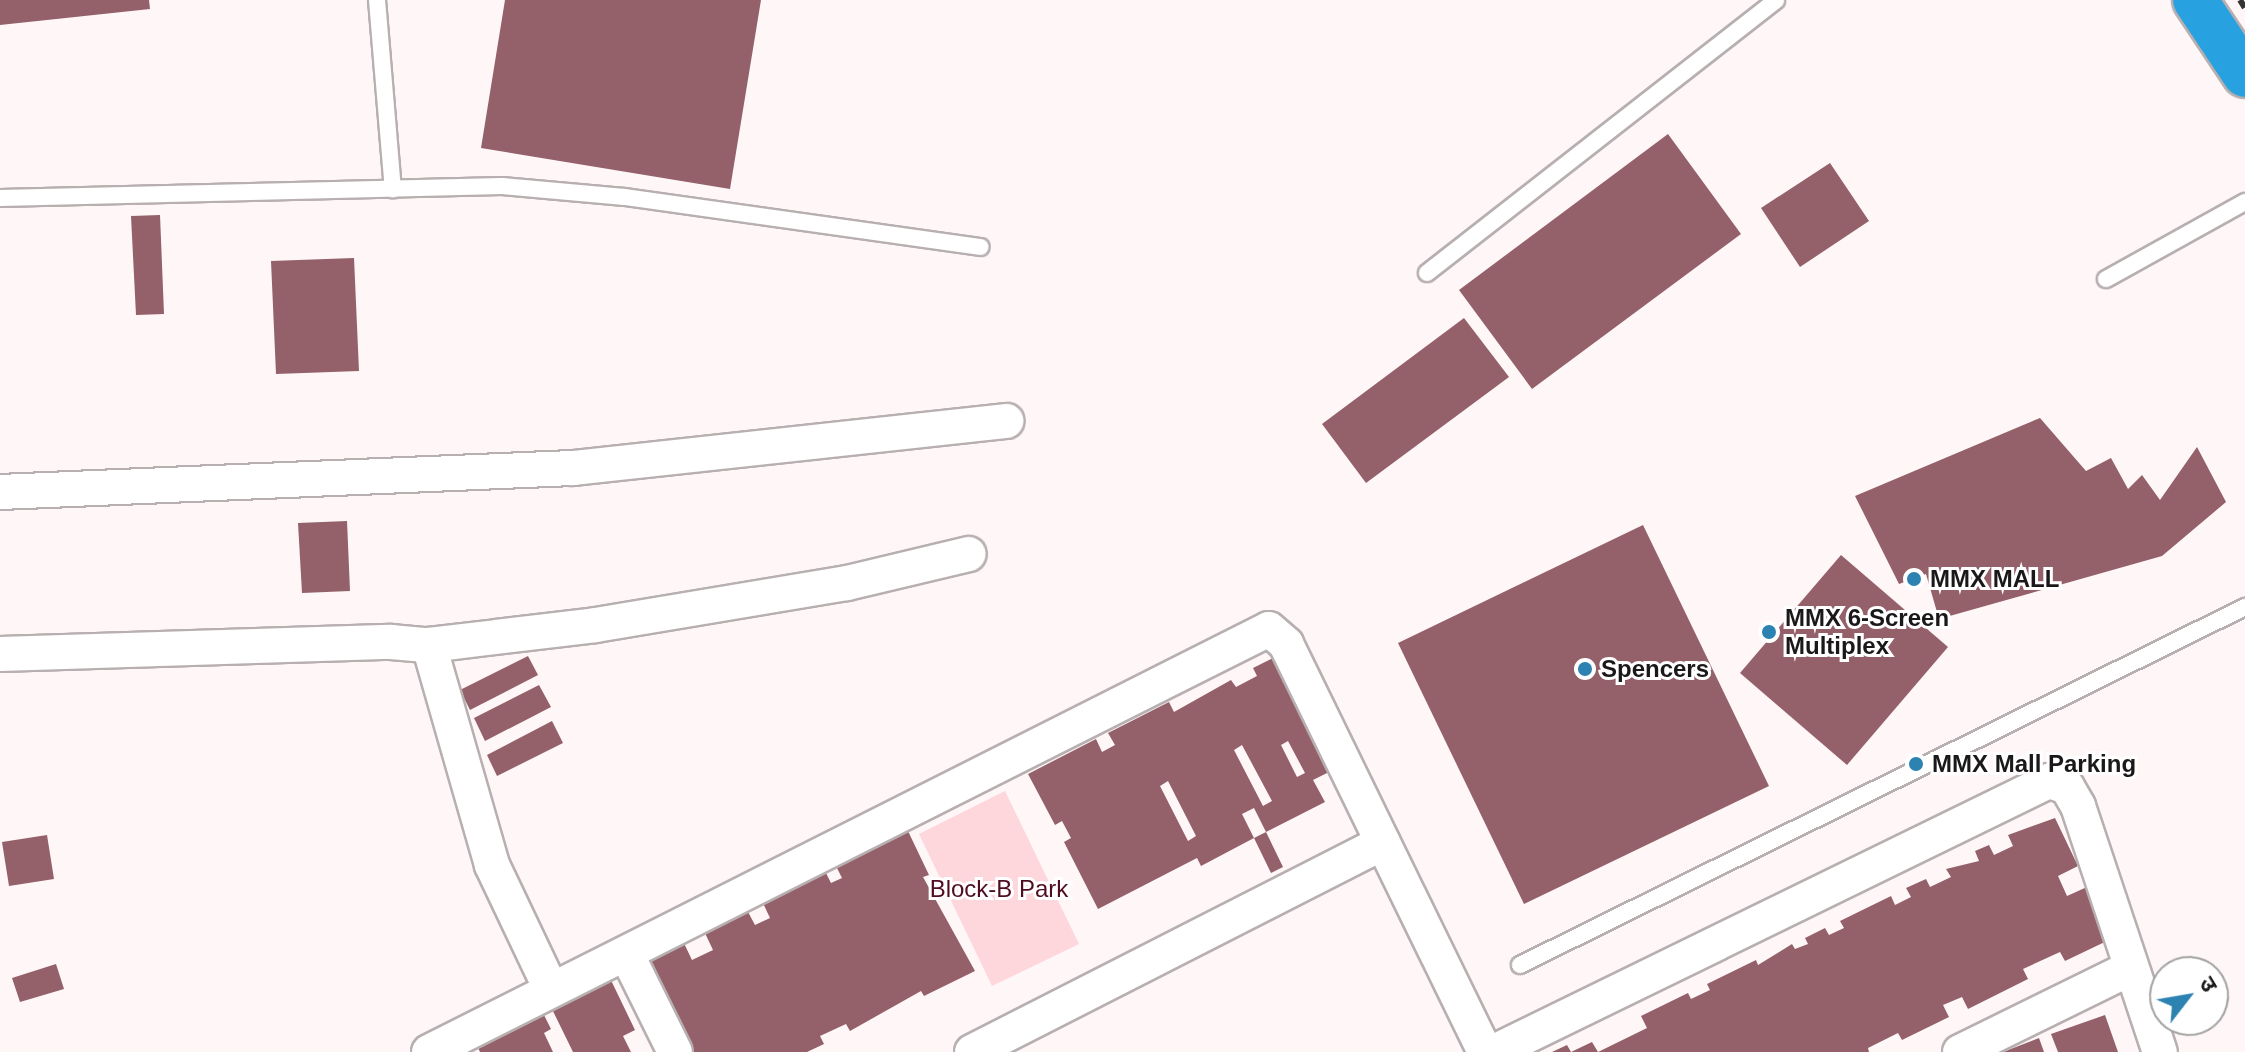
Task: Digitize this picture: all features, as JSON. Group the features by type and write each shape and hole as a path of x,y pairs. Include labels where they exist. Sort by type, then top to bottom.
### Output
{"highway":[{"path":"2195,0 2245,75"}],"street":[{"path":"0,492 573,468 1006,421"},
{"path":"0,654 391,642 429,645 596,625 847,583 969,554"},
{"path":"443,1049 551,989 627,955 1269,629 1286,644 1485,1052"},
{"path":"429,645 496,877 551,989"},
{"path":"1494,1052 2049,781 2067,787 2078,806 2160,1052"},
{"path":"972,1052 1383,843"},
{"path":"627,955 675,1052"},
{"path":"1960,1052 2131,968"}],"lane":[{"path":"377,0 393,189"},
{"path":"1427,273 1776,0"},
{"path":"0,198 393,189 570,190 981,247"},
{"path":"2106,279 2245,202"},
{"path":"1520,965 2245,607"}],"green space":[{"name":"Block-B Park","path":"1005,791 1079,944 992,986 919,834"}],"building":[{"path":"0,0 149,0 150,9 0,25"},
{"path":"505,0 761,0 730,189 481,148"},
{"path":"1668,134 1741,234 1532,389 1459,290"},
{"path":"1830,163 1869,221 1800,267 1761,208"},
{"path":"160,215 164,314 136,315 131,216"},
{"path":"354,258 359,371 276,374 271,261"},
{"path":"1464,318 1509,377 1366,483 1322,424"},
{"path":"2040,418 2086,471 2111,458 2128,489 2142,475 2160,500 2197,447 2226,502 2162,556 1939,619 1926,574 1899,584 1855,496"},
{"path":"347,521 350,591 302,593 298,523"},
{"path":"1643,525 1769,786 1524,904 1398,643"},
{"path":"1841,555 1948,647 1847,765 1740,673"},
{"path":"1285,652 1333,770 1313,780 1325,802 1266,832 1254,808 1242,814 1254,838 1201,866 1197,858 1098,909 1064,842 1071,838 1062,821 1055,825 1028,774 1096,739 1102,752 1115,745 1108,733 1169,702 1174,712 1231,680 1236,687 1257,676 1253,668","holes":["1288,741 1305,773 1297,777 1281,745","1242,745 1272,801 1263,806 1234,750","1168,781 1196,836 1188,841 1160,786"]},
{"path":"528,656 538,675 470,710 460,690"},
{"path":"539,685 551,707 485,741 474,718"},
{"path":"552,721 563,743 497,776 487,755"},
{"path":"2055,818 2078,866 2058,876 2067,896 2087,887 2111,939 2065,961 2060,952 2023,969 2028,979 1968,1009 1962,997 1943,1005 1949,1017 1902,1040 1898,1033 1868,1048 1869,1052 1598,1052 1647,1028 1641,1016 1688,993 1691,999 1710,990 1707,984 1756,960 1758,965 1792,944 1795,949 1808,944 1805,938 1825,928 1829,935 1844,928 1840,921 1891,896 1895,905 1911,897 1906,888 1926,879 1930,887 1951,877 1946,869 1979,861 1975,851 1989,845 1994,855 2013,846 2008,835"},
{"path":"907,829 929,875 923,877 975,971 924,996 921,991 850,1031 846,1024 820,1036 824,1044 807,1052 694,1052 641,954 680,935 692,960 713,950 704,931 747,910 755,925 770,918 761,899 824,869 831,883 842,878 835,864"},
{"path":"1266,832 1283,867 1271,873 1254,838"},
{"path":"47,835 54,879 9,886 2,842"},
{"path":"56,964 64,989 20,1002 12,978"},
{"path":"608,974 635,1030 623,1036 631,1052 573,1052 549,1003"},
{"path":"540,1007 551,1029 544,1033 553,1052 480,1052 474,1039"},
{"path":"2105,1015 2118,1052 2058,1052 2051,1034"},
{"path":"2039,1038 2044,1052 2003,1052"},
{"path":"1592,1042 1598,1052 1571,1052"},
{"path":"1567,1045 1571,1052 1552,1052"}],"railway":[{"path":"2240,0 2245,8"}],"place":[{"name":"MMX MALL","path":"1914,579"},
{"name":"MMX 6-Screen Multiplex","path":"1769,632"},
{"name":"Spencers","path":"1585,669"},
{"name":"MMX Mall Parking","path":"1916,764"}]}
